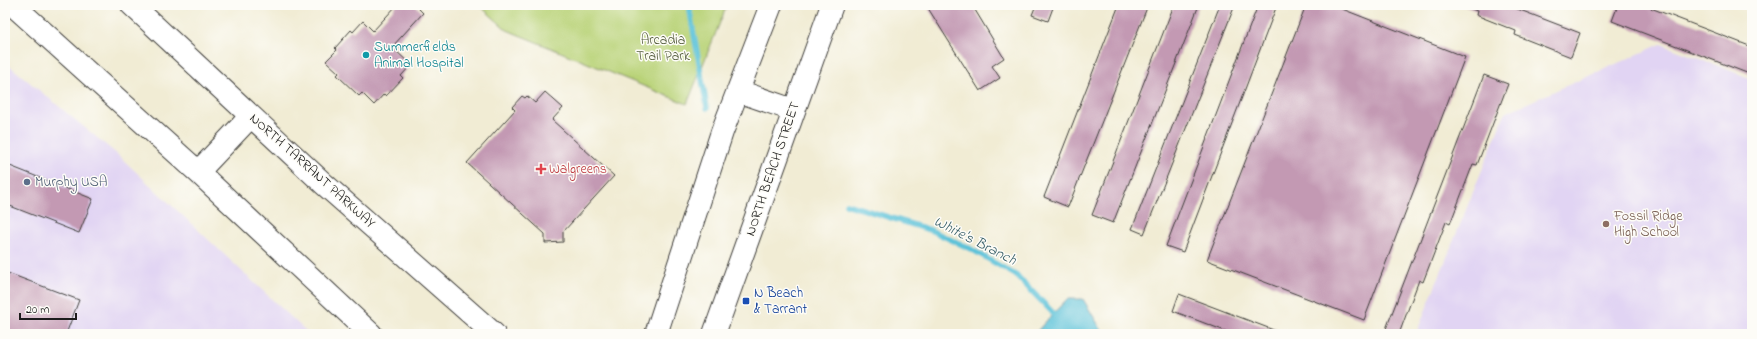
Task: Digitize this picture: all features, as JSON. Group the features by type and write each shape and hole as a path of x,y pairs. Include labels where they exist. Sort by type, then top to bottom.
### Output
{"main road":[{"path":"13,5 198,172 371,334"},
{"name":"NORTH TARRANT PARKWAY","path":"132,5 330,189 494,334"},
{"path":"656,334 717,147 771,5"},
{"name":"NORTH BEACH STREET","path":"714,334 793,110 832,5"},
{"path":"738,91 793,110"},
{"path":"198,172 251,116"}],"shaded area":[{"name":"Fossil Ridge High School","path":"1661,44 1752,79 1752,334 1416,334 1505,113"},
{"path":"5,62 118,155 309,334 5,334"}],"green space":[{"name":"Arcadia Trail Park","path":"479,5 727,5 687,104 507,30"}],"water":[{"path":"1067,299 1083,299 1104,334 1038,334 1037,331"}],"building":[{"name":"Summerfields Animal Hospital","path":"397,5 415,5 423,13 392,47 411,65 401,76 403,78 386,96 384,94 374,105 362,93 359,96 337,75 339,73 326,61 337,50 335,48 351,30 353,32 363,21 373,31"},
{"path":"926,5 972,5 1004,58 992,66 1000,78 980,91"},
{"path":"1036,5 1054,5 1048,21 1032,15"},
{"path":"1119,5 1148,5 1068,207 1044,197"},
{"path":"1174,5 1199,5 1113,223 1092,215"},
{"path":"1220,5 1235,5 1144,234 1132,229"},
{"path":"1258,5 1277,5 1183,252 1166,246"},
{"path":"1306,5 1332,5 1465,57 1364,320 1207,260"},
{"path":"1461,5 1507,5 1580,33 1571,57 1515,35 1516,31 1476,15 1477,11"},
{"path":"1618,5 1643,5 1752,47 1752,75 1612,21"},
{"path":"1484,75 1508,84 1477,165 1473,164 1450,224 1446,222 1423,282 1419,280 1399,334 1384,334"},
{"name":"Walgreens","path":"545,92 563,108 552,120 614,176 563,232 563,242 545,243 545,234 467,163 515,110 512,107 522,96 525,98 527,96 535,103"},
{"name":"Murphy USA","path":"5,164 93,199 79,233 5,204"},
{"path":"5,272 79,300 66,334 5,334"},
{"path":"1179,294 1284,334 1233,334 1173,311"}],"waterway":[{"name":"White's Branch","path":"690,5 707,108"},
{"name":"White's Branch","path":"846,204 930,230 971,249 1017,276 1058,318"}],"place":[{"name":"Summerfields Animal Hospital","path":"366,55"},
{"name":"Walgreens","path":"541,169"},
{"name":"Murphy USA","path":"27,182"},
{"name":"Fossil Ridge High School","path":"1606,224"},
{"name":"N Beach & Tarrant","path":"746,301"}]}
